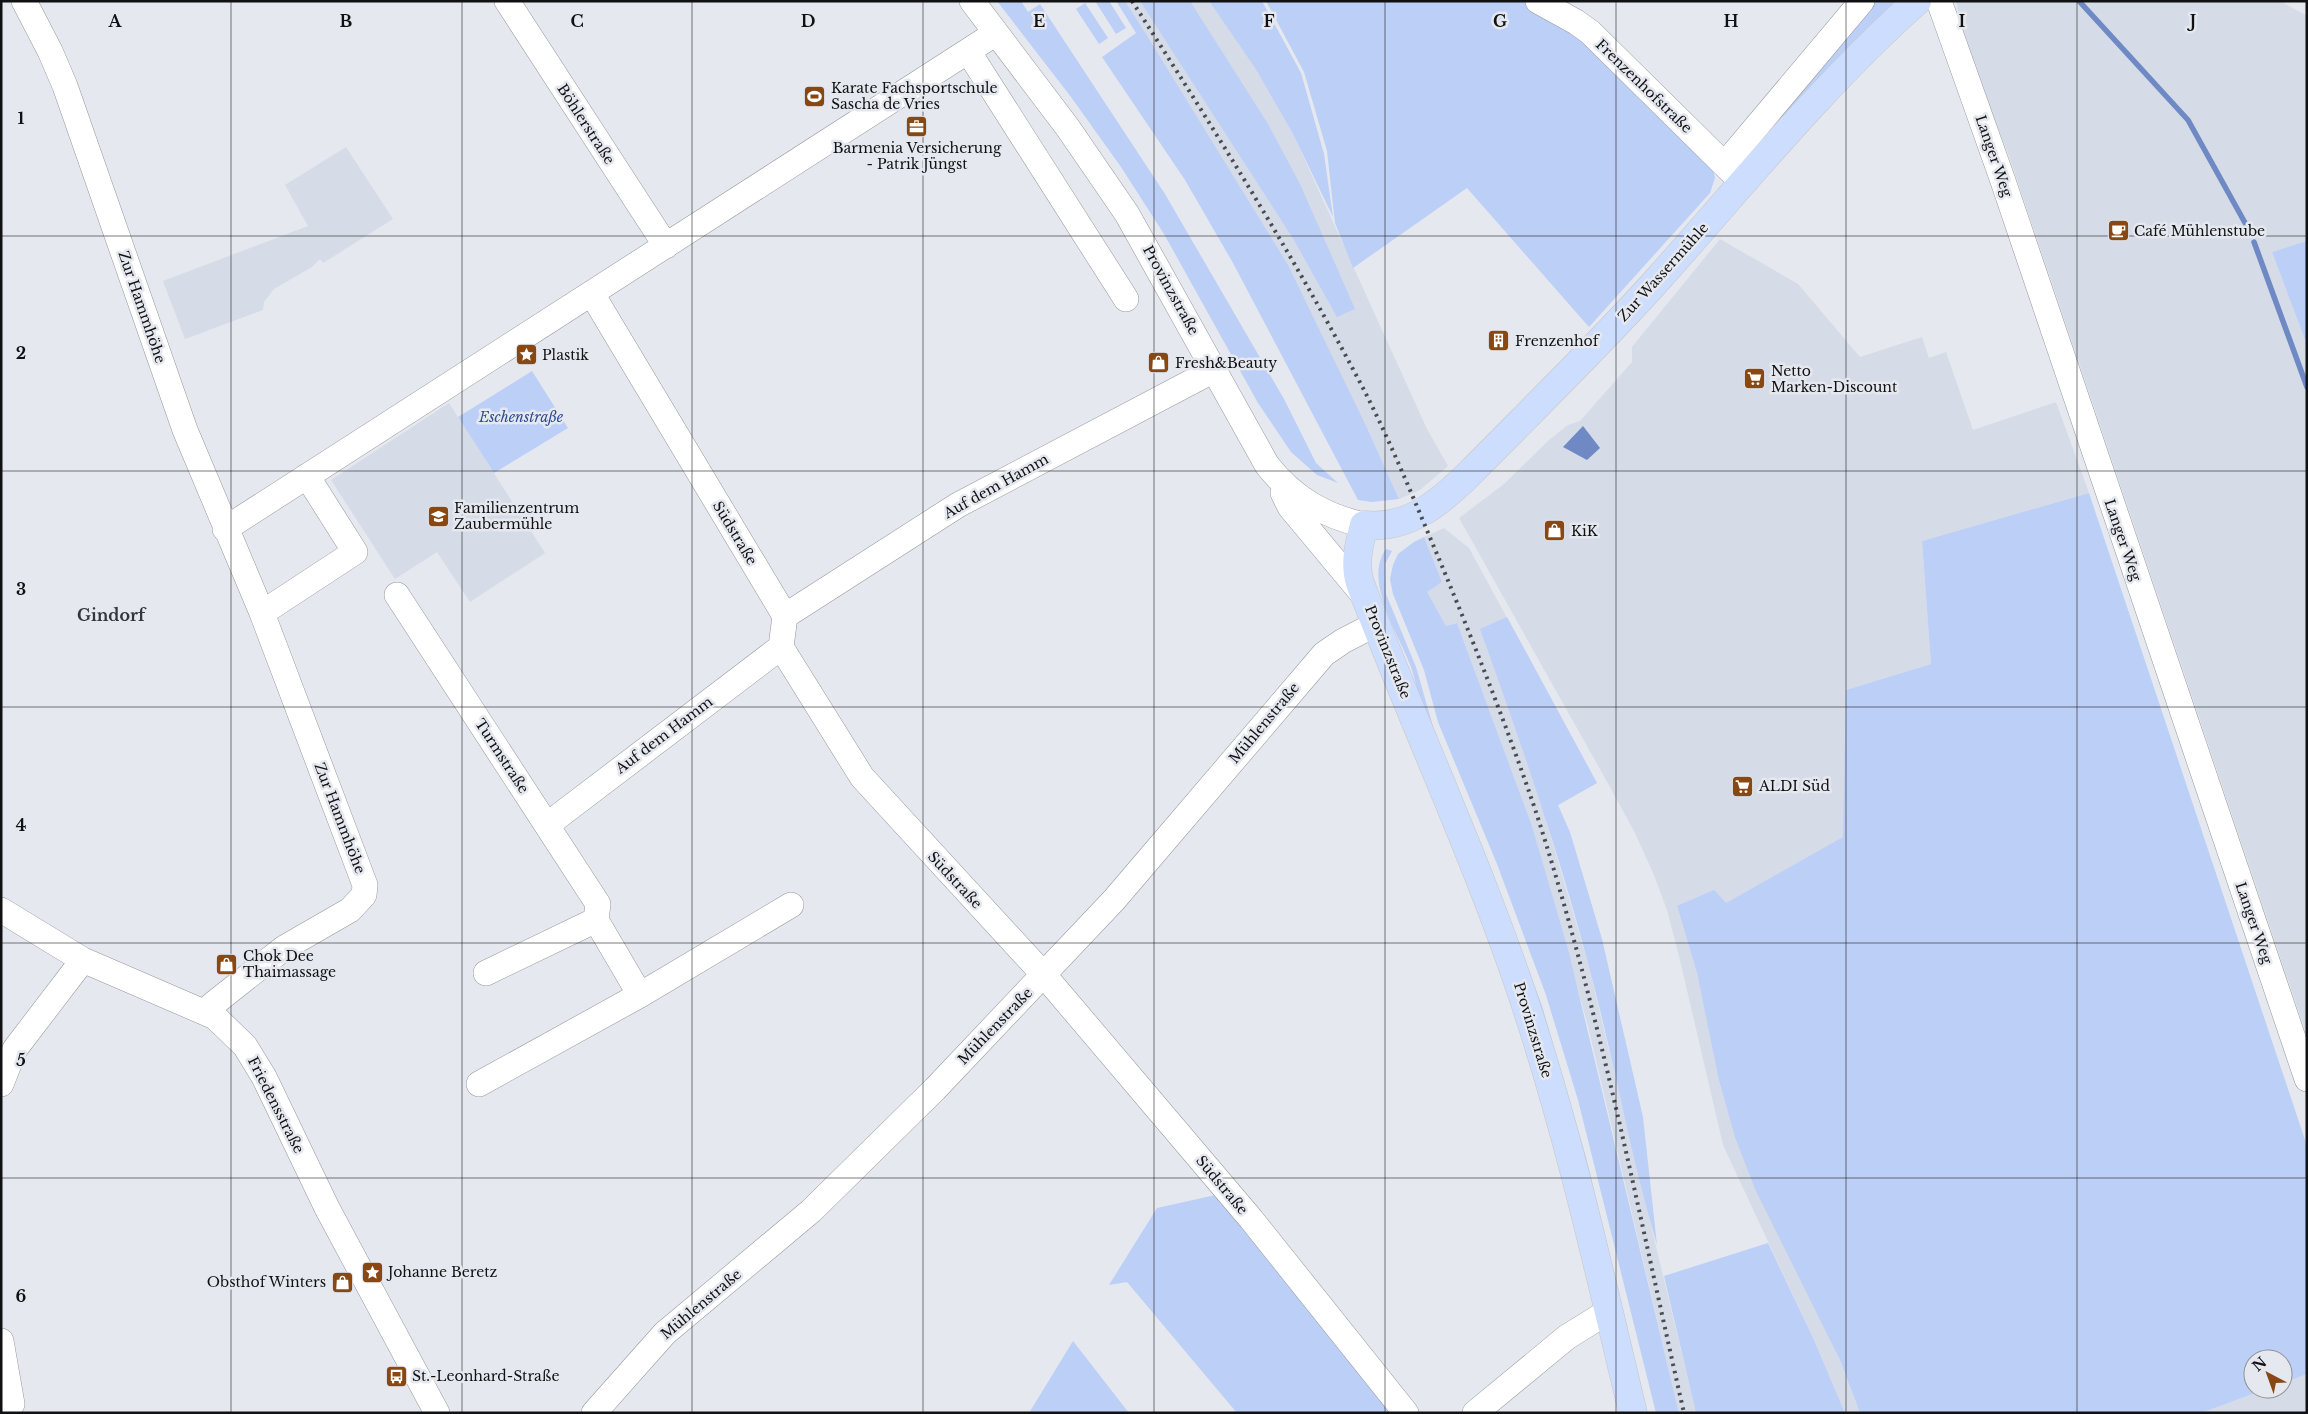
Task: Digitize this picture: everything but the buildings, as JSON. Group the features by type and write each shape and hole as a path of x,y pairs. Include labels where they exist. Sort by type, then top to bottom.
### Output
{"main road":[{"name":"Zur Wassermühle","path":"1364,525 1386,526 1403,521 1429,509 1453,490 1595,348 1685,248 1733,173 1834,82 1917,1"},
{"name":"Provinzstraße","path":"1364,525 1356,562 1358,576 1492,912 1525,1001 1570,1158 1633,1413"}],"street":[{"name":"Zur Hammhöhe","path":"24,1 50,51 65,86 186,430 225,529 262,613 361,874 365,890 364,895 350,910 284,948 212,1005 207,1012"},
{"name":"Böhlerstraße","path":"507,1 666,246"},
{"name":"Provinzstraße","path":"972,1 1068,128 1114,193 1153,258 1252,441 1273,473 1296,496 1314,507 1344,520 1364,525"},
{"name":"Frenzenhofstraße","path":"1538,1 1590,32 1733,173"},
{"name":"Zur Wassermühle","path":"1733,173 1862,1"},
{"name":"Langer Weg","path":"1939,1 2000,172 2307,1079"},
{"path":"225,529 996,33"},
{"path":"968,51 1126,300"},
{"name":"Südstraße","path":"592,294 785,616"},
{"name":"Auf dem Hamm","path":"785,616 958,505 1214,370"},
{"path":"1273,473 1290,507 1366,598"},
{"path":"262,613 355,552 307,476"},
{"name":"Turmstraße","path":"397,595 595,897 598,908 596,920 640,994"},
{"path":"782,647 785,616"},
{"name":"Mühlenstraße","path":"594,1413 657,1341 811,1211 849,1175 1044,975 1114,900 1320,658 1343,640 1376,624"},
{"name":"Auf dem Hamm","path":"548,824 782,647"},
{"name":"Südstraße","path":"782,647 846,754 873,790 1044,975 1251,1219 1406,1413"},
{"path":"480,1084 640,994 791,905"},
{"name":"Friedensstraße","path":"1,910 83,960 207,1012 236,1036 253,1056 327,1208 437,1413"},
{"path":"486,973 596,920"},
{"path":"1,1084 15,1049 83,960"},
{"path":"1475,1413 1567,1337 1609,1311"},
{"path":"1,1341 12,1404"}],"shaded area":[{"path":"1125,1 1209,1 1255,68 1293,134 1427,429 1448,466 1420,490 1399,499 1368,430 1141,26"},
{"path":"1956,1 2280,1 2307,16 2307,241 2272,252 2307,345 2307,1036 2009,156 1966,49"},
{"path":"346,147 393,219 323,263 320,259 312,267 274,289 264,302 263,310 185,339 163,281 308,226 285,185"},
{"path":"1720,239 1798,284 1860,357 1922,337 1929,358 1946,352 1973,430 2056,402 2089,493 1922,541 1931,664 1846,690 1844,837 1726,903 1677,906 1697,973 1708,1024 1860,1413 1845,1413 1814,1340 1723,1145 1680,960 1667,910 1654,875 1634,831 1459,518 1504,484 1549,440 1568,425 1580,421 1632,362 1632,347"},
{"name":"Familienzentrum Zaubermühle","path":"449,403 545,553 470,602 437,552 395,579 331,480"},
{"path":"1583,426 1600,448 1587,460 1563,447"},
{"path":"1444,528 1469,548 1597,783 1544,813 1589,967 1696,1413 1679,1413 1588,1026 1532,826 1457,623 1446,626 1426,592 1442,582 1424,537"},
{"path":"2307,1374 2307,1413 2201,1413 2243,1397 2243,1399 2293,1399 2293,1379"}],"green space":[{"path":"997,1 1021,1 1028,12 1040,4 1165,194 1284,399 1316,463 1338,483 1317,475 1291,452 1258,403 1164,234 1121,167 1071,97"},
{"path":"1095,1 1109,1 1126,28 1116,34"},
{"path":"1116,1 1125,1 1288,265 1368,430 1399,499 1372,502 1358,500 1233,263 1185,180 1102,57 1136,33"},
{"path":"1140,1 1190,1 1268,124 1300,184 1355,309 1337,317 1294,240"},
{"path":"1209,1 1262,1 1301,73 1324,154 1333,217 1293,134 1255,68"},
{"path":"1266,1 1523,1 1584,35 1711,159 1715,178 1710,193 1589,327 1467,188 1353,268 1335,223 1327,151 1304,72"},
{"path":"1871,1 1900,1 1750,156 1747,154"},
{"path":"1085,3 1108,38 1099,44 1076,9"},
{"path":"2307,241 2307,345 2272,252"},
{"name":"Eschenstraße","path":"532,371 568,428 494,473 458,417"},
{"path":"2089,493 2307,1146 2307,1374 2293,1379 2293,1349 2243,1349 2243,1397 2201,1413 1860,1413 1839,1358 1755,1189 1735,1137 1719,1080 1697,973 1677,906 1714,890 1726,903 1843,837 1846,690 1931,664 1922,541"},
{"path":"1424,537 1442,582 1427,592 1446,626 1457,623 1532,826 1569,953 1679,1413 1656,1413 1578,1100 1546,995 1497,864 1438,722 1424,670 1393,594 1390,579 1398,554"},
{"path":"1386,549 1392,551 1385,564 1386,594 1416,667 1434,730 1492,871 1542,1006 1586,1157 1620,1296 1615,1298 1425,723 1412,670 1386,610 1378,577 1380,562"},
{"path":"1507,617 1597,783 1558,805 1570,832 1602,939 1643,1117 1657,1245 1638,1176 1598,1002 1565,881 1510,712 1480,629"},
{"path":"1220,1194 1397,1413 1237,1413 1127,1282 1109,1285 1157,1208"},
{"path":"1768,1243 1814,1340 1845,1413 1696,1413 1664,1276"},
{"path":"1073,1341 1129,1413 1029,1413"}],"waterway":[{"path":"2079,1 2188,120 2249,230"},
{"path":"2254,242 2307,387"}],"railway":[{"path":"1132,1 1223,145 1281,242 1364,390 1405,477 1479,656 1535,809 1579,958 1616,1109 1684,1413"}],"place":[{"name":"Karate Fachsportschule Sascha de Vries","path":"815,96"},
{"name":"Barmenia Versicherung - Patrik Jüngst","path":"917,126"},
{"name":"Café Mühlenstube","path":"2118,231"},
{"name":"Frenzenhof","path":"1499,341"},
{"name":"Plastik","path":"526,355"},
{"name":"Fresh&Beauty","path":"1159,363"},
{"name":"Netto Marken-Discount","path":"1755,379"},
{"name":"Familienzentrum Zaubermühle","path":"438,516"},
{"name":"KiK","path":"1555,531"},
{"name":"ALDI Süd","path":"1743,786"},
{"name":"Chok Dee Thaimassage","path":"227,964"},
{"name":"Johanne Beretz","path":"372,1272"},
{"name":"Obsthof Winters","path":"342,1282"},
{"name":"St.-Leonhard-Straße","path":"396,1376"}],"district":[{"name":"Gindorf","path":"111,615"}]}
